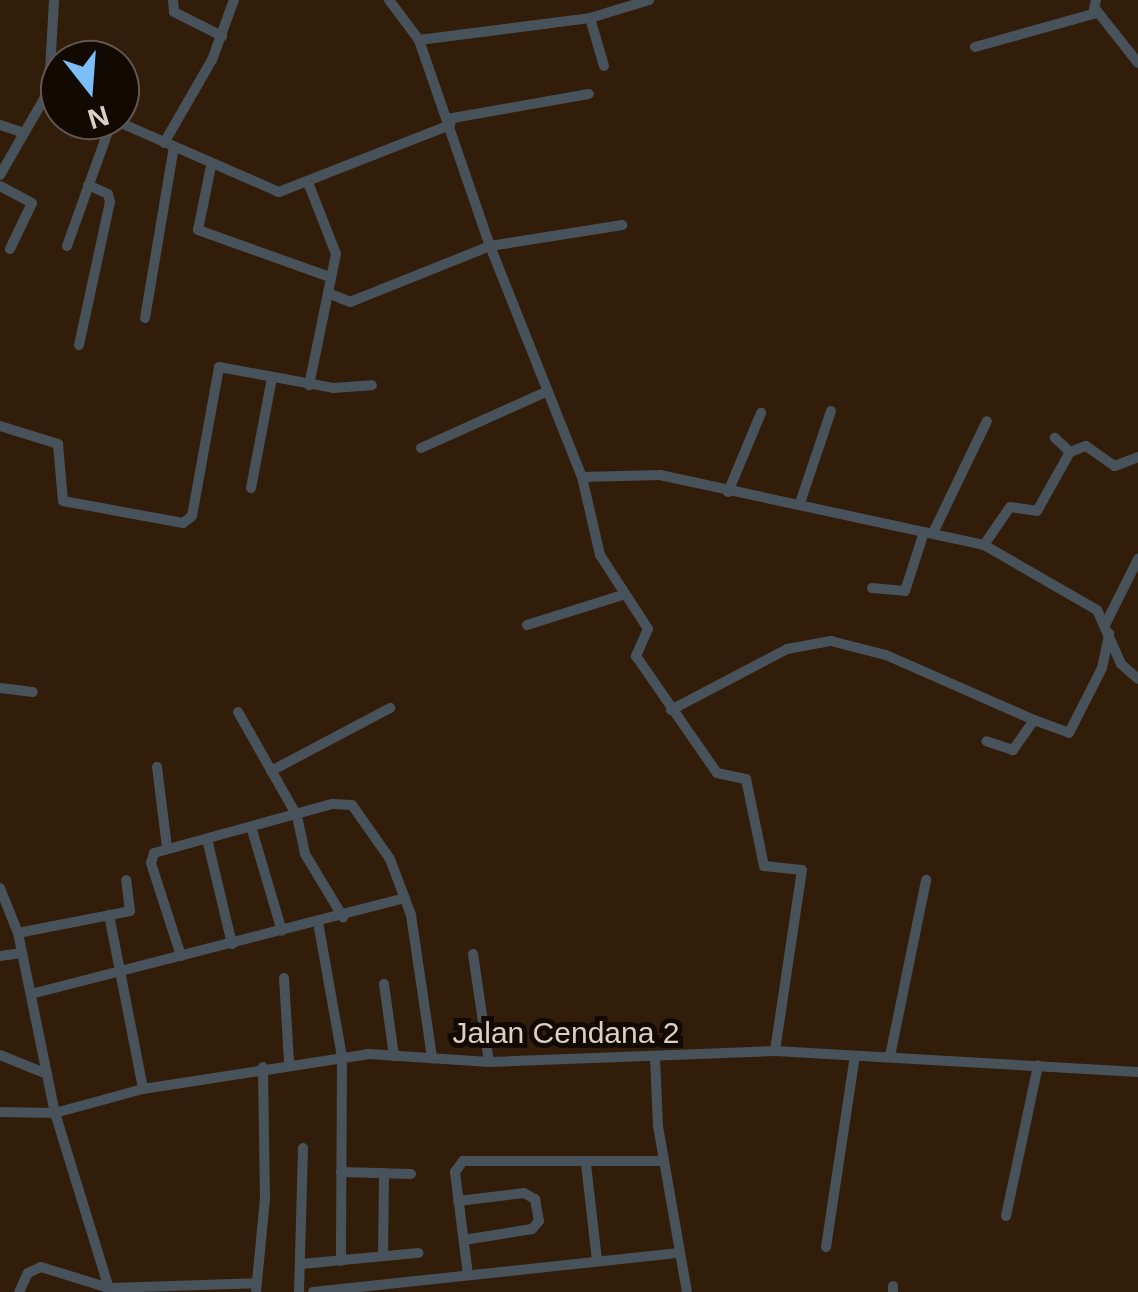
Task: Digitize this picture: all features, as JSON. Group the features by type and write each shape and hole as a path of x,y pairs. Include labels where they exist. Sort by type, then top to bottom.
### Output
{"street":[{"path":"54,0 54,40"},
{"path":"173,0 174,12 222,36"},
{"path":"145,318 169,145 222,36 234,0"},
{"path":"389,0 418,40 490,246 582,477 600,555 648,630 636,656 717,774 746,779 764,866 802,870 775,1051"},
{"path":"418,40 590,18 649,0"},
{"path":"974,47 1096,6 1138,63"},
{"path":"590,18 604,66"},
{"path":"140,132 211,166 279,192 309,185 449,122 590,94"},
{"path":"0,175 40,112"},
{"path":"0,124 24,134"},
{"path":"67,246 105,140"},
{"path":"211,166 198,230 330,277"},
{"path":"309,185 334,245 309,385"},
{"path":"0,186 32,203 10,250"},
{"path":"79,344 110,202 108,194 88,186"},
{"path":"328,293 350,302 490,246 622,225"},
{"path":"0,426 58,444 63,501 183,523 192,516 215,371 224,366 309,385 372,385"},
{"path":"251,488 272,378"},
{"path":"422,448 548,391"},
{"path":"800,502 831,411"},
{"path":"728,492 761,413"},
{"path":"872,588 906,590 928,532 987,420"},
{"path":"1054,438 1070,452"},
{"path":"984,546 1010,507 1036,511 1070,452 1086,446 1115,466 1138,457"},
{"path":"582,477 626,471 800,502 984,546 1070,593 1108,628 1121,664 1138,679"},
{"path":"671,710 787,649 831,640 886,655 1063,735 1072,730 1102,668 1108,628 1138,559"},
{"path":"527,625 624,595"},
{"path":"0,688 33,692"},
{"path":"271,771 390,708"},
{"path":"238,712 297,816 305,854 342,917"},
{"path":"986,741 1013,750 1034,720"},
{"path":"156,766 167,847"},
{"path":"180,956 151,863 167,847 352,805 390,859 405,898 432,1058"},
{"path":"252,830 282,931"},
{"path":"207,839 232,944"},
{"path":"18,933 133,907 126,880"},
{"path":"890,1056 926,880"},
{"path":"0,888 18,933 55,1113 109,1290"},
{"path":"31,994 405,898"},
{"path":"109,915 117,974 144,1089"},
{"path":"318,922 342,1057 341,1261"},
{"path":"0,956 22,953"},
{"path":"473,954 489,1062"},
{"path":"284,978 289,1063"},
{"path":"384,984 394,1056"},
{"name":"Jalan Cendana 2","path":"0,1112 55,1113 144,1089 342,1057 489,1062 655,1060 775,1051 1138,1072"},
{"path":"0,1056 47,1074"},
{"path":"826,1248 855,1056"},
{"path":"655,1060 662,1161 687,1292"},
{"path":"1006,1216 1038,1064"},
{"path":"20,1292 28,1273 41,1266 109,1290 256,1288 266,1199 263,1067"},
{"path":"299,1292 302,1148"},
{"path":"468,1275 455,1172 463,1161 662,1161"},
{"path":"586,1164 597,1262"},
{"path":"341,1172 411,1174"},
{"path":"383,1256 384,1174"},
{"path":"458,1201 530,1194 539,1221 532,1229 464,1240"},
{"path":"301,1264 418,1253"},
{"path":"313,1292 427,1286 468,1275 679,1253"}]}
